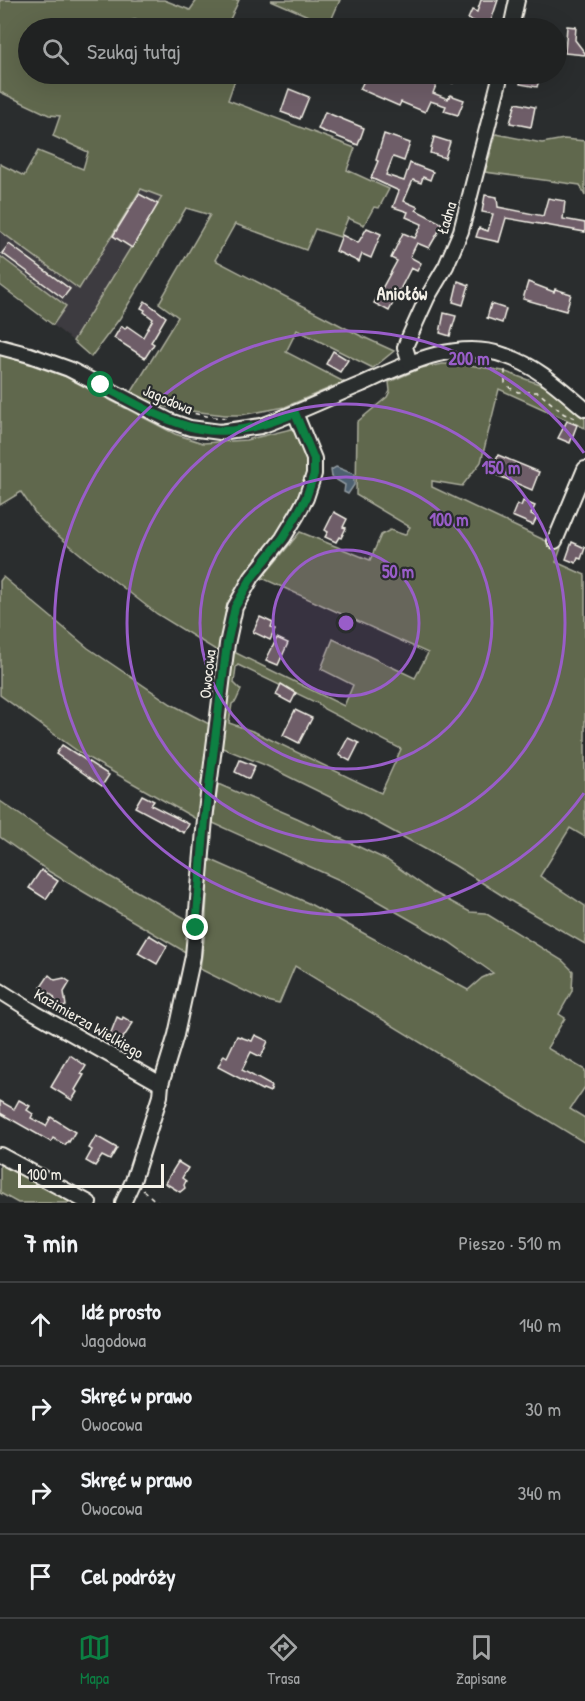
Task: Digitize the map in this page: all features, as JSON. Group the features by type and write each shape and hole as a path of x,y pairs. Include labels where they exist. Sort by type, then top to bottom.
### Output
{"street":[{"path":"513,18 517,0"},
{"name":"Ładna","path":"410,363 405,347 461,231 498,84"},
{"name":"Jagodowa","path":"0,347 69,369 170,421 190,428 220,432 237,431 261,426 295,413"},
{"path":"295,413 410,363 458,350 499,353 532,367 583,414"},
{"name":"Owocowa","path":"123,1203 133,1180 160,1096 181,1017 193,956 206,809 227,644 235,607 252,577 283,538 297,515 306,498 314,474 312,454 295,413"},
{"path":"555,541 585,469"},
{"name":"Kazimierza Wielkiego","path":"0,990 35,1013 162,1084"},
{"path":"0,1155 89,1203"}],"path":[{"path":"505,370 505,383 510,388 518,392 542,394 566,416 583,414"},
{"path":"536,392 537,388"},
{"path":"172,410 230,418"},
{"path":"133,1180 158,1203"}],"shaded area":[{"path":"141,189 163,197 73,341 53,325 66,306 0,256 0,231 79,289"}],"green space":[{"path":"0,0 164,0 190,10 197,0 239,0 231,18 18,18 18,84 234,84 228,100 355,148 347,170 389,189 379,208 374,207 364,225 348,218 340,237 315,229 306,250 235,224 215,260 394,351 373,368 297,330 286,352 344,382 285,407 241,415 191,411 150,404 131,393 178,317 159,303 210,215 186,208 120,318 91,357 73,341 162,197 141,189 79,289 0,231 0,164 24,176 38,151 83,169 88,152 53,136 60,116 49,115 0,92"},
{"path":"271,0 340,0 332,18 313,18"},
{"path":"496,134 542,143 564,139 585,141 585,196 580,185 485,172"},
{"path":"0,256 66,306 53,325 0,285"},
{"path":"0,354 64,376 175,434 203,443 246,440 291,429 298,432 307,458 306,478 301,497 292,515 232,598 225,617 219,652 157,614 85,558 37,516 21,492 0,505"},
{"path":"443,364 464,364 503,371 545,386 585,419 585,428 499,389 481,462 462,486 432,481 432,487 561,548 556,562 585,575 585,837 570,828 540,876 585,906 585,944 454,865 336,800 265,765 220,747 232,651 344,706 353,685 321,669 333,639 415,678 428,653 262,578 300,532 370,560 381,535 390,530 405,535 410,527 356,495 357,422 387,397 390,391 389,382 421,368","holes":["238,665 319,704 324,709 401,749 381,793 255,732 229,723 232,704 241,690 234,683"]},
{"path":"3,577 88,648 171,704 209,724 205,775 198,820 83,755 0,695 0,581"},
{"path":"218,784 387,860 433,892 470,912 485,913 563,961 573,971 572,991 559,1014 565,1018 547,1048 585,1070 585,1087 570,1109 585,1118 585,1143 295,966 279,1004 263,1000 200,969 205,932 209,859 308,903 468,990 482,978 493,973 449,942 344,882 213,823"},
{"path":"0,801 109,876 190,921 187,953 50,872 0,837"},
{"path":"0,1159 79,1203 18,1203 0,1193"}],"water":[{"path":"336,467 354,474 354,485 348,494 344,492 345,485 332,477 331,470"}],"building":[{"path":"481,0 498,0 492,18 468,18 472,10 477,12"},
{"path":"567,26 576,27 575,40 585,55 567,53"},
{"path":"362,84 437,84 433,93 448,99 450,95 464,100 458,115 444,111 446,106 430,101 425,112 401,102 399,106 360,89"},
{"path":"520,84 538,84 537,87"},
{"path":"289,89 309,97 300,119 281,112"},
{"path":"516,103 535,107 531,127 510,123"},
{"path":"325,112 364,128 358,145 318,129"},
{"path":"384,134 410,143 404,161 393,157 386,175 404,181 410,163 433,172 430,180 423,177 421,183 413,180 404,201 418,207 416,210 443,224 429,248 417,243 410,257 421,263 417,271 411,268 389,311 374,303 397,261 391,258 403,233 415,238 422,224 406,217 408,212 393,207 399,191 371,178 378,161 376,160"},
{"path":"434,137 450,142 445,158 430,153"},
{"path":"139,194 158,204 132,248 113,236"},
{"path":"485,195 497,197 498,207 543,216 548,198 565,201 563,219 585,223 585,232 506,218 499,242 476,237 479,228 488,231 493,214 482,212"},
{"path":"367,228 381,234 371,258 362,254 359,262 336,251 342,235 358,243"},
{"path":"9,244 70,289 63,298 2,253"},
{"path":"458,281 469,285 463,305 453,302"},
{"path":"528,282 554,292 555,289 571,294 566,311 523,299"},
{"path":"145,301 166,317 151,342 154,344 145,358 114,338 121,326 125,329 127,326 143,337 153,319 141,308"},
{"path":"491,304 506,309 502,323 487,318"},
{"path":"444,313 456,316 450,336 440,333"},
{"path":"333,351 348,360 340,372 326,364"},
{"path":"567,421 577,425 570,443 558,438"},
{"path":"498,455 539,472 532,490 490,472"},
{"path":"523,501 535,506 531,514 537,517 533,525 512,516 517,504 521,506"},
{"path":"334,512 347,519 343,527 346,528 336,542 325,537 328,532 325,530"},
{"path":"572,542 585,548 581,559 578,558 576,563 566,559"},
{"path":"260,617 273,623 271,628 275,630 270,640 253,632"},
{"path":"277,638 288,643 278,665 266,660"},
{"path":"281,684 296,693 291,703 276,695"},
{"path":"295,710 312,718 299,743 283,735"},
{"path":"348,738 359,743 350,761 339,755"},
{"path":"62,745 109,775 102,786 56,754"},
{"path":"240,760 255,766 249,779 235,772"},
{"path":"142,795 154,801 151,805 189,824 184,833 135,807"},
{"path":"41,870 58,881 46,899 29,888"},
{"path":"149,935 167,946 157,964 138,953"},
{"path":"49,975 55,980 64,978 70,982 64,992 66,1006 57,1009 54,997 41,987"},
{"path":"117,1017 122,1020 123,1017 133,1023 121,1041 110,1035"},
{"path":"255,1035 268,1041 261,1057 251,1052 242,1070 272,1086 270,1092 218,1067 224,1055 227,1057 237,1036 252,1041"},
{"path":"70,1055 86,1066 72,1100 51,1087"},
{"path":"19,1100 30,1106 27,1110 33,1114 31,1118 46,1126 51,1117 75,1132 69,1142 65,1145 53,1138 51,1142 0,1113 0,1101 14,1109"},
{"path":"96,1136 117,1148 110,1160 102,1156 95,1166 86,1161 92,1150 89,1148"},
{"path":"178,1162 188,1168 182,1178 186,1181 185,1188 180,1192 165,1183"}],"district":[{"name":"Aniołów","path":"402,294"}],"route":[{"path":"101,385 170,421 207,431 237,431 261,426 295,413 314,459 314,474 306,498 297,515 283,538 252,577 235,607 227,644 205,819 196,928"}]}
